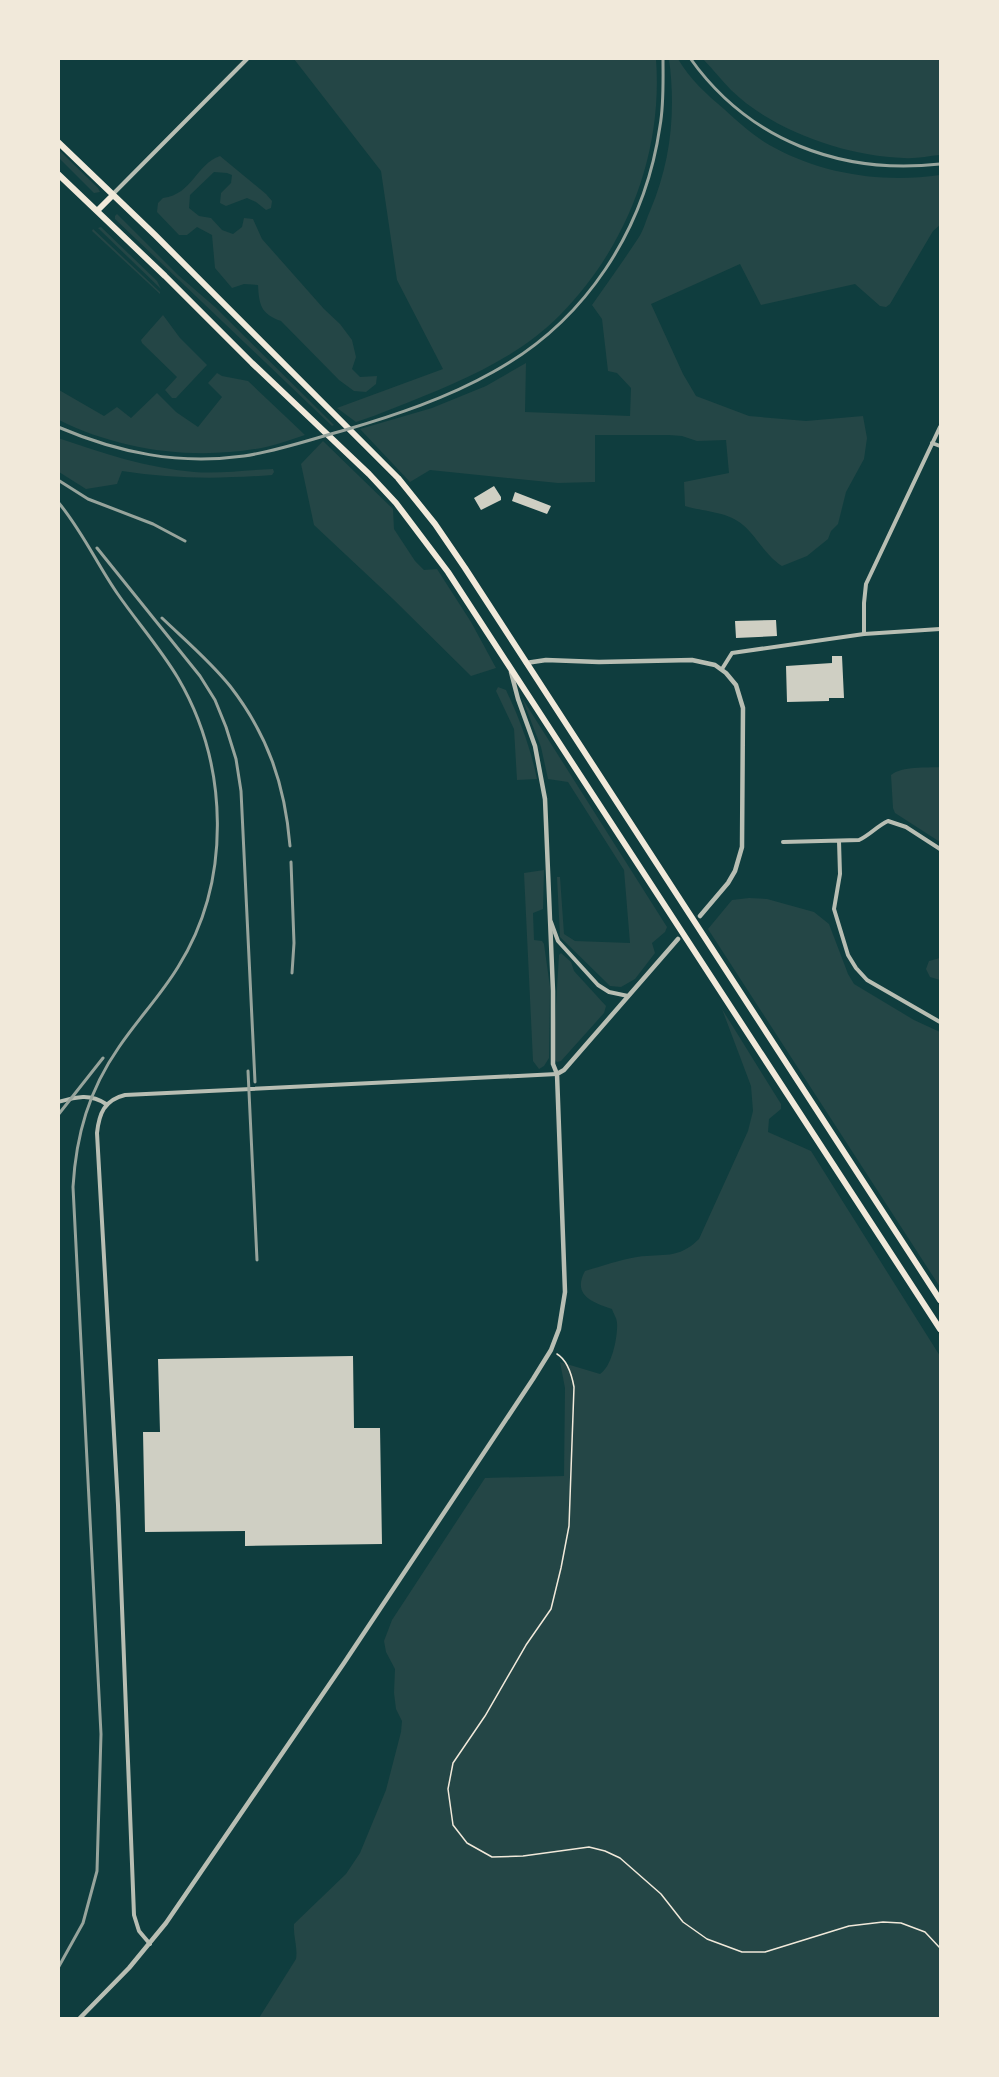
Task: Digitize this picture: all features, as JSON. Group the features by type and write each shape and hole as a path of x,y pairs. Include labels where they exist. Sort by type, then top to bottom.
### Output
{"highway":[{"path":"58,142 155,235 398,478 447,542 940,1300"},
{"path":"58,174 369,474 396,503 448,572 940,1329"},
{"path":"97,211 112,195"}],"street":[{"path":"112,195 248,58"},
{"path":"864,634 866,584 940,427"},
{"path":"932,443 940,446"},
{"path":"722,669 732,653 864,634 940,629"},
{"path":"526,663 546,660 599,662 692,660 709,663 722,669 736,685 743,708 742,847 735,871 728,883 700,916"},
{"path":"80,2019 150,1944 348,1656 551,1350 559,1329 565,1292 557,1074 553,1064 553,991 545,799 541,771 509,666"},
{"path":"783,842 859,840 888,821 906,827 940,849"},
{"path":"839,841 840,874 834,909 849,955 856,968 867,980 940,1022"},
{"path":"550,918 558,941 598,985 609,992 629,996"},
{"path":"150,1944 139,1931 134,1915 118,1505 98,1118 106,1104 112,1099 125,1095 557,1074 564,1070 678,939"},
{"path":"58,1102 91,1096 106,1104"}],"path":[{"path":"551,1350 562,1357 573,1378 574,1388 569,1526 561,1568 551,1609 453,1763 448,1789 453,1825 466,1843 492,1857 523,1856 589,1847 605,1851 620,1858 661,1894 683,1922 691,1928 706,1939 742,1952 765,1952 849,1926 883,1922 901,1923 925,1932 940,1948"}],"shaded area":[{"path":"294,59 656,59 657,94 653,129 636,197 622,229 584,288 543,331 482,370 356,422 337,408 443,369 397,280 381,171"},
{"path":"669,59 678,59 699,86 748,130 768,144 794,157 814,165 856,175 898,178 940,175 940,225 933,231 890,304 886,307 880,306 855,284 761,305 740,264 651,304 683,374 696,396 749,416 806,421 863,416 867,438 864,459 846,492 838,524 831,531 828,539 807,556 782,566 737,520 723,514 685,506 684,482 729,473 726,440 697,441 669,435 595,435 595,482 558,483 430,470 410,482 360,429 432,408 486,386 526,363 525,412 630,416 631,388 617,373 608,371 602,319 592,305 644,228 663,174 672,117"},
{"path":"703,59 940,59 940,155 918,158 882,156 812,139 768,118 748,105"},
{"path":"59,150 100,192 94,193 59,158"},
{"path":"220,156 266,194 272,201 271,208 266,210 247,198 226,206 220,203 221,193 231,183 232,175 214,172 190,195 189,208 199,216 211,218 222,230 233,234 242,227 244,218 253,219 262,239 352,340 356,357 352,369 360,377 377,376 376,384 366,392 354,391 339,380 281,321 265,312 260,303 258,285 244,284 232,288 215,268 212,235 197,227 187,235 179,235 157,212 158,203 163,198 181,191 205,165"},
{"path":"117,214 334,425 332,426 115,219"},
{"path":"101,227 157,281 161,289 98,228"},
{"path":"93,229 160,292 160,294 92,231"},
{"path":"163,315 180,338 207,365 176,398 172,398 165,390 177,377 141,340"},
{"path":"217,373 248,381 305,435 266,447 240,451 187,453 134,446 83,431 59,420 59,390 104,416 117,407 131,418 157,393 176,412 198,427 222,397 208,383"},
{"path":"58,438 125,459 176,470 214,473 273,469 274,472 272,475 197,478 122,471 117,484 86,489 59,472"},
{"path":"323,441 393,509 394,529 415,561 424,570 437,569 471,622 496,668 471,676 314,525 301,464"},
{"path":"498,687 506,690 516,712 528,744 537,779 517,780 514,729 496,691"},
{"path":"522,698 667,927 665,932 652,943 655,953 635,979 621,987 610,986 560,937 557,877 560,877 564,934 575,941 630,943 624,870 568,782 548,779 541,747"},
{"path":"940,767 940,842 895,813 891,775 908,769"},
{"path":"544,870 543,909 533,913 534,940 542,941 544,944 550,987 549,1058 539,1069 533,1061 524,873"},
{"path":"767,899 814,912 829,924 854,984 914,1020 940,1032 940,1287 708,929 732,900"},
{"path":"561,953 606,1006 604,1013 561,1061 557,1062 554,1039 559,955"},
{"path":"940,958 940,980 930,977 926,969 929,961"},
{"path":"722,1009 781,1104 781,1109 769,1119 768,1132 811,1151 940,1356 940,2018 259,2018 296,1959 294,1924 346,1874 360,1853 386,1790 402,1721 396,1709 395,1669 386,1652 384,1641 392,1620 485,1478 564,1476 565,1388 560,1362 600,1374 611,1358 616,1335 617,1321 612,1309 591,1300 583,1292 581,1286 585,1271 630,1258 677,1253 699,1239 748,1131 753,1111 751,1086"}],"building":[{"path":"494,486 501,500 481,510 474,498"},
{"path":"515,492 551,506 547,514 512,501"},
{"path":"776,620 777,636 736,638 735,621"},
{"path":"832,656 842,656 844,698 829,698 829,701 787,702 786,666 832,663"},
{"path":"353,1356 354,1428 380,1428 382,1544 245,1546 245,1531 145,1532 143,1432 160,1432 158,1359"}],"railway":[{"path":"58,427 104,444 149,455 196,459 244,456 295,444 402,412 458,390 493,372 526,351 556,327 582,300 605,269 625,236 641,201 652,164 662,109 663,58"},
{"path":"690,58 714,87 740,111 769,131 800,146 833,157 867,164 903,166 940,164"},
{"path":"58,480 88,499 153,524 185,541"},
{"path":"58,502 117,593 171,667 195,712 207,748 215,785 217,823 215,861 208,898 196,933 178,967 109,1063 92,1096 77,1149 73,1187 101,1734 97,1871 83,1923 58,1968"},
{"path":"97,548 200,676 215,700 236,759 241,791 255,1082"},
{"path":"162,618 230,686 255,723 279,781 290,846"},
{"path":"291,862 294,943 292,973"},
{"path":"58,1115 103,1058"},
{"path":"248,1071 257,1260"}]}
